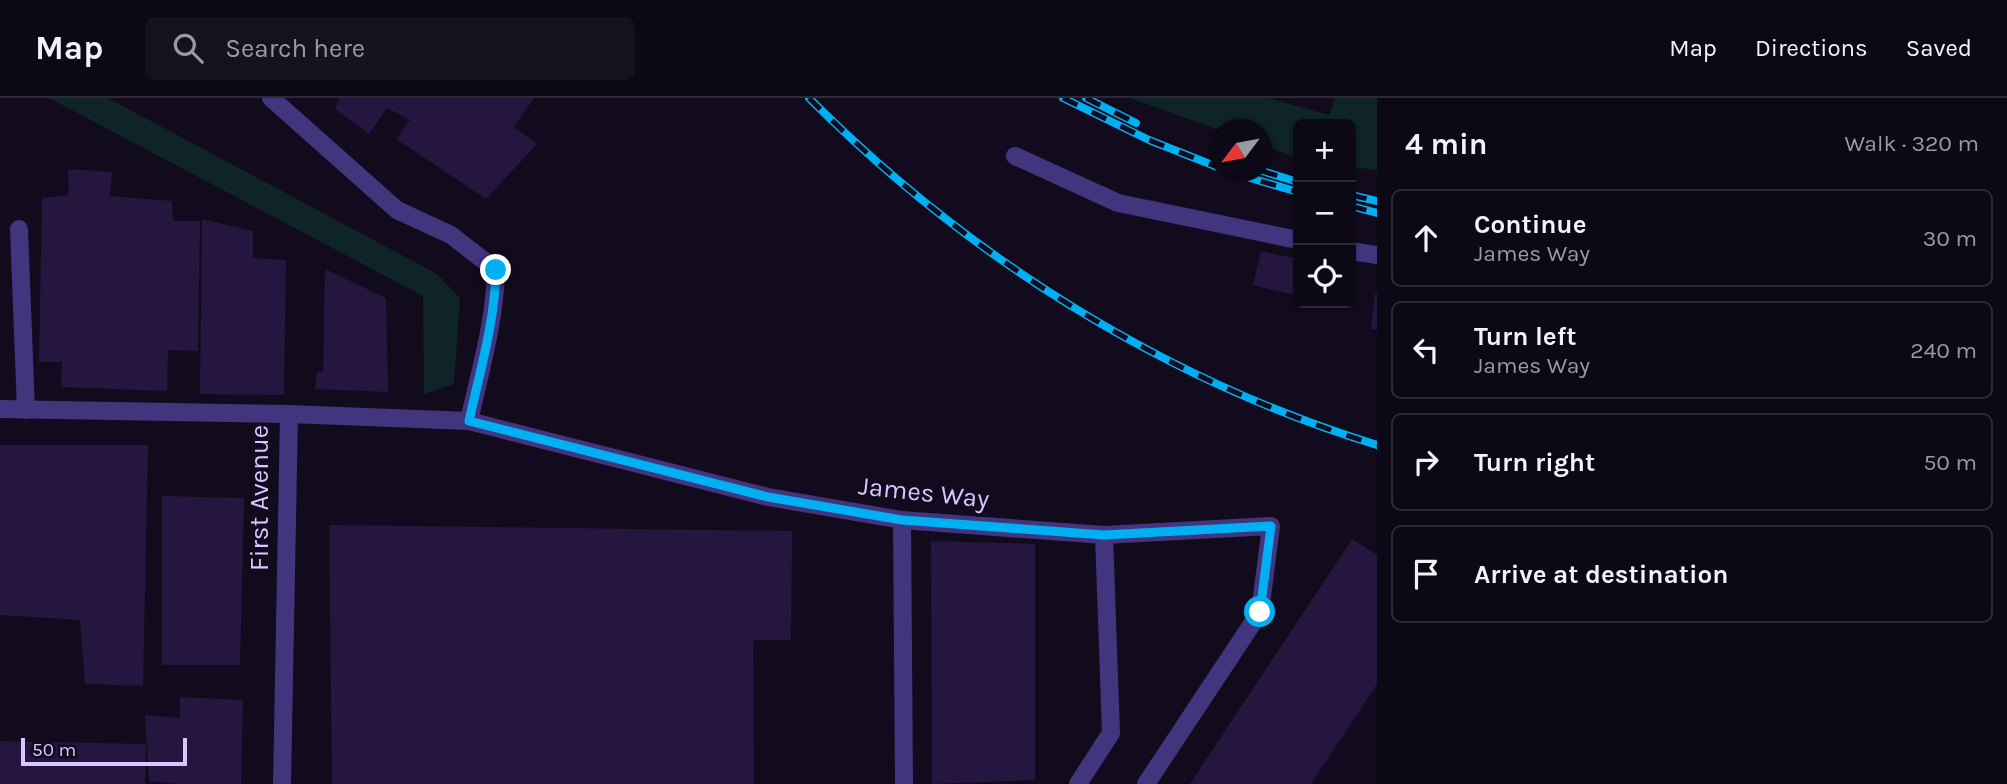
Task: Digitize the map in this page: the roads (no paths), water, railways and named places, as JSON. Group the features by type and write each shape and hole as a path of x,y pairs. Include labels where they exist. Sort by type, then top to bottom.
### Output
{"street":[{"path":"271,98 397,210 451,235 496,270 496,292 469,421"},
{"path":"1015,156 1118,203 1293,239"},
{"path":"19,229 26,410"},
{"path":"1356,252 1377,255"},
{"name":"First Avenue","path":"0,409 289,414 282,784"},
{"name":"James Way","path":"289,414 469,421 768,497 902,520 1104,535 1271,526 1260,612 1146,784"},
{"path":"902,520 904,784"},
{"path":"1078,784 1111,733 1104,535"}],"railway":[{"path":"809,98 870,156 935,210 1002,260 1072,306 1145,348 1220,385 1297,418 1377,445"},
{"path":"1063,98 1149,140 1209,164"},
{"path":"1086,98 1136,123"},
{"path":"1272,174 1293,180"},
{"path":"1264,182 1293,191"},
{"path":"1356,196 1377,201"},
{"path":"1356,207 1377,213"}]}
